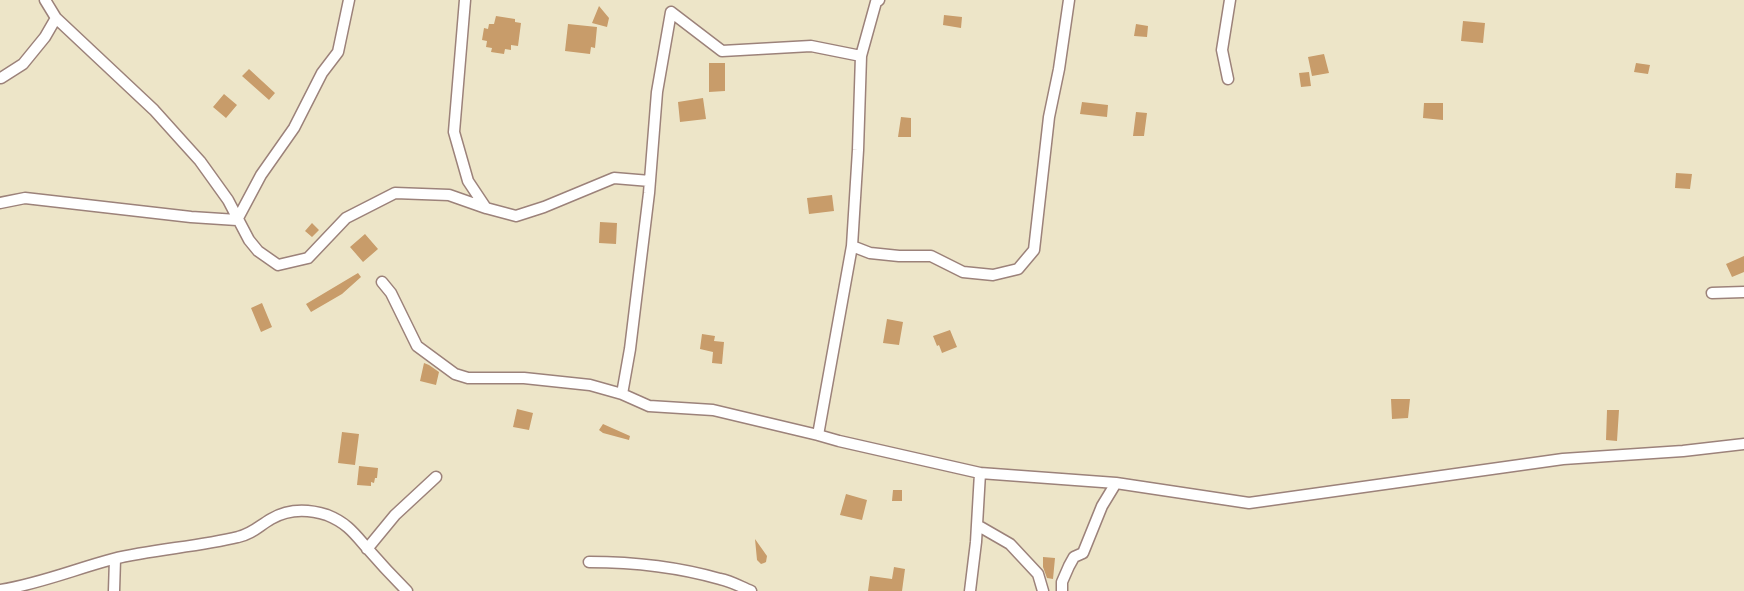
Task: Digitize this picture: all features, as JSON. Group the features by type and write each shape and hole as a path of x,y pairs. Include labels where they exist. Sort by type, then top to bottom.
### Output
{"street":[{"path":"46,0 51,13 153,110 200,161 221,190 249,240 258,251 278,265 308,258 346,218 395,193 449,195 516,216 614,178 650,181"},
{"path":"237,219 261,175 295,128 322,73 338,52 349,0"},
{"path":"465,0 454,132 468,181 486,208"},
{"path":"622,394 650,181 657,92 673,0"},
{"path":"818,435 852,246 861,57 876,2 879,0"},
{"path":"852,246 870,253 931,256 962,272 993,275 1018,270 1034,250 1049,117 1069,0"},
{"path":"1228,79 1222,50 1230,0"},
{"path":"671,12 722,51 811,46 861,57"},
{"path":"1,78 23,64 56,18"},
{"path":"449,195 468,181"},
{"path":"0,203 25,198 172,215 237,219"},
{"path":"382,282 391,293 417,346 455,374 468,379 524,378 590,385 622,394 649,406 713,410 980,473 1116,483 1249,503 1563,459 1744,444"},
{"path":"1712,293 1744,292"},
{"path":"970,591 980,473"},
{"path":"367,549 395,514 436,477"},
{"path":"1062,591 1062,582 1069,566 1074,557 1083,553 1102,506 1116,483"},
{"path":"0,590 35,583 115,559 244,536 290,511 311,511 348,525 407,591"},
{"path":"977,525 1010,544 1038,574 1043,591"},
{"path":"114,591 115,559"},
{"path":"589,562 628,562 690,572 722,579 751,591"}],"building":[{"path":"599,6 609,18 607,27 592,23"},
{"path":"944,15 962,17 961,28 943,25"},
{"path":"496,16 515,19 515,22 521,23 518,46 511,45 511,50 505,49 504,54 491,52 492,48 486,47 487,41 482,40 484,28 488,29 489,24 494,24"},
{"path":"1463,21 1485,23 1483,43 1461,41"},
{"path":"568,24 597,27 595,48 591,47 590,54 565,51"},
{"path":"1136,24 1148,26 1147,37 1134,36"},
{"path":"1324,54 1329,73 1312,76 1308,57"},
{"path":"709,63 725,63 725,91 709,92"},
{"path":"1636,63 1650,65 1648,74 1634,72"},
{"path":"249,69 275,93 269,100 242,76"},
{"path":"1309,72 1311,86 1301,87 1299,73"},
{"path":"224,94 237,105 226,118 213,107"},
{"path":"703,98 706,119 680,122 678,102"},
{"path":"1082,102 1108,105 1107,117 1080,114"},
{"path":"1424,103 1443,103 1443,120 1423,118"},
{"path":"1136,112 1147,113 1144,136 1133,136"},
{"path":"901,117 911,118 911,137 898,137"},
{"path":"1676,173 1692,174 1690,189 1675,188"},
{"path":"832,195 834,211 809,214 807,198"},
{"path":"600,222 617,223 616,244 599,243"},
{"path":"312,223 319,230 312,237 305,231"},
{"path":"365,234 378,249 363,262 350,247"},
{"path":"1744,256 1744,272 1732,277 1726,264"},
{"path":"358,273 361,277 342,294 311,312 306,304"},
{"path":"262,303 272,327 261,332 251,308"},
{"path":"887,319 903,322 899,345 883,343"},
{"path":"950,330 957,347 942,353 933,336"},
{"path":"702,334 715,336 714,341 724,342 722,364 712,363 713,352 700,349"},
{"path":"424,363 439,372 436,385 420,381"},
{"path":"1391,399 1410,399 1408,418 1392,419"},
{"path":"517,409 533,413 529,430 513,427"},
{"path":"1607,410 1619,410 1617,441 1606,440"},
{"path":"603,424 630,436 629,440 603,433 599,430"},
{"path":"342,432 359,434 355,465 338,463"},
{"path":"359,466 378,468 377,478 374,483 371,482 371,486 357,485"},
{"path":"893,490 902,490 902,501 892,501"},
{"path":"846,494 867,500 862,520 840,515"},
{"path":"755,539 767,556 766,562 761,564 757,560"},
{"path":"1043,557 1055,558 1053,579 1047,578"},
{"path":"894,567 905,569 902,591 868,591 870,576 892,579"}]}
